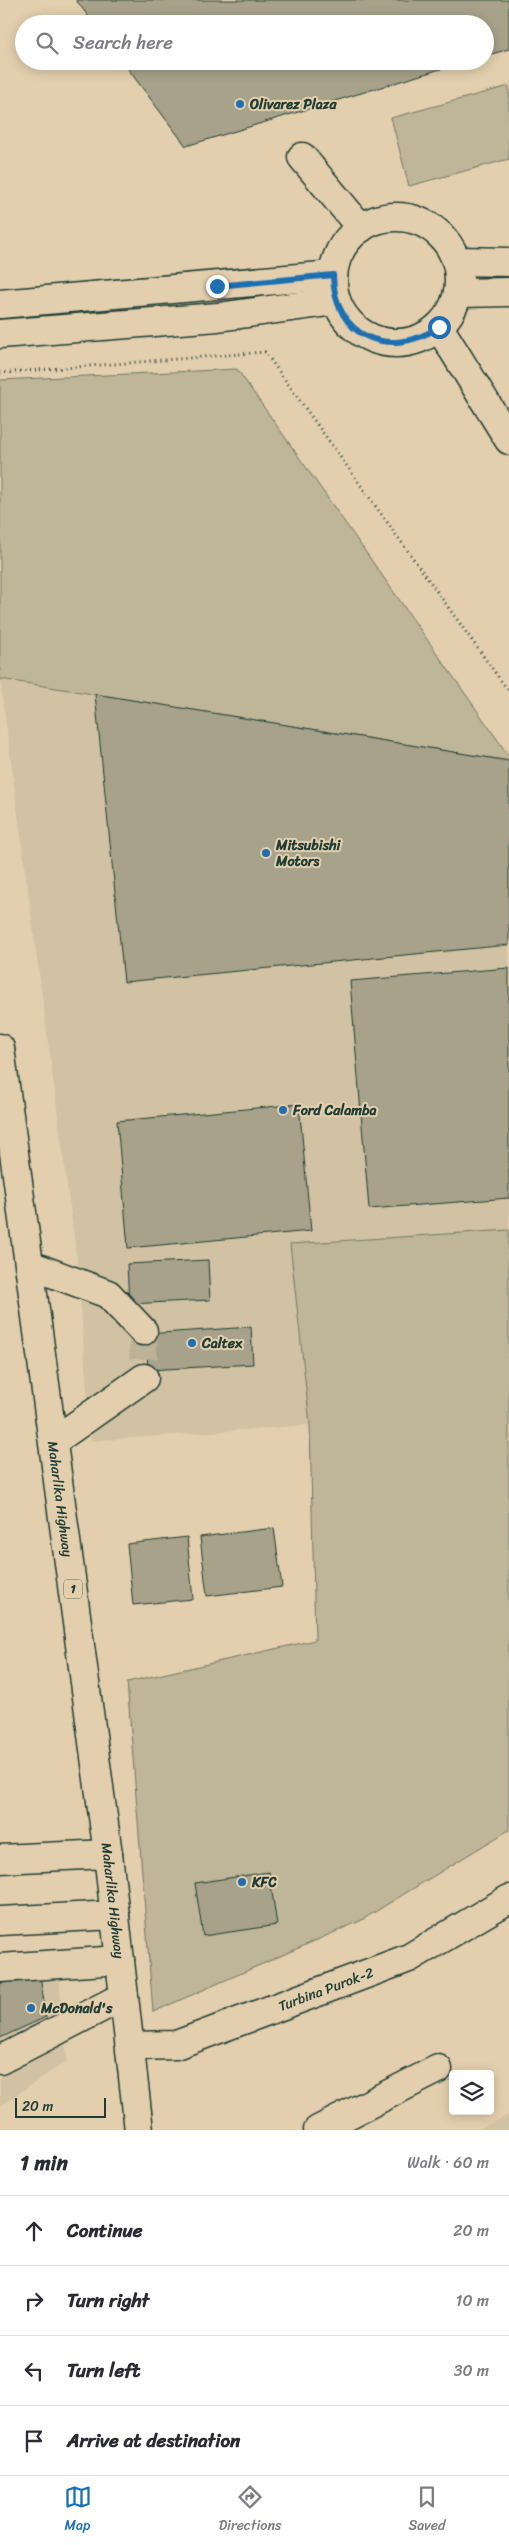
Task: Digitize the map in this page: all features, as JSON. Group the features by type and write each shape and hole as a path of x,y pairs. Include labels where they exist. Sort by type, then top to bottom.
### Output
{"main road":[{"path":"302,157 361,228"},
{"path":"398,217 417,220 434,230 448,244 457,261 460,276 458,293 451,311 439,327 421,338 401,343 381,342 356,329 346,319 334,288 337,257 347,240 361,228 378,220 398,217"},
{"path":"457,261 509,262"},
{"path":"0,304 334,288"},
{"path":"0,334 218,317 334,288"},
{"path":"458,293 509,292"},
{"path":"439,327 509,440"},
{"name":"Maharlika Highway","path":"0,1048 108,1854 139,2130"},
{"path":"30,1265 108,1294 143,1331"},
{"path":"54,1441 144,1378"},
{"path":"0,1859 108,1854"},
{"name":"Turbina Purok-2","path":"131,2046 176,2044 409,1958 509,1899"},
{"path":"0,1921 115,1916"},
{"path":"0,1968 120,1960"},
{"path":"0,2060 124,1996"},
{"path":"318,2130 438,2069"}],"path":[{"path":"0,373 265,352 509,692"}],"shaded area":[{"path":"509,86 509,159 409,186 391,118"},
{"path":"237,369 509,756 509,761 0,679 0,380"},
{"path":"0,679 509,761 509,1230 290,1244 310,1425 91,1441 77,1260"},
{"path":"509,1230 509,1830 360,1921 153,2012 127,1682 315,1640 310,1425 290,1244"},
{"name":"McDonald's","path":"0,1954 57,1954 67,2061 0,2106"},
{"path":"509,2115 509,2130 476,2130"}],"building":[{"path":"76,0 509,0 509,49 494,53 494,15 87,15"},
{"name":"Olivarez Plaza","path":"129,70 437,70 186,146"},
{"name":"Mitsubishi Motors","path":"95,694 509,761 509,945 124,982"},
{"path":"509,968 509,1198 369,1209 350,981"},
{"path":"299,1104 311,1231 128,1248 117,1121"},
{"path":"208,1260 210,1300 129,1304 127,1264"},
{"path":"251,1327 253,1364 148,1370 146,1334"},
{"path":"274,1528 282,1587 207,1596 200,1537"},
{"path":"187,1537 193,1599 133,1605 127,1544"},
{"path":"269,1872 277,1925 203,1936 195,1883"},
{"path":"40,1975 46,2017 0,2038 0,1980"}],"tunnel":[{"path":"143,1331 144,1378"}],"place":[{"name":"Olivarez Plaza","path":"240,104"},
{"name":"Mitsubishi Motors","path":"266,853"},
{"name":"Ford Calamba","path":"283,1110"},
{"name":"Caltex","path":"192,1343"},
{"name":"KFC","path":"242,1882"},
{"name":"McDonald's","path":"31,2008"}],"route":[{"path":"217,286 333,275 336,301 346,319 361,333 381,342 401,343 421,338 439,327"}]}
